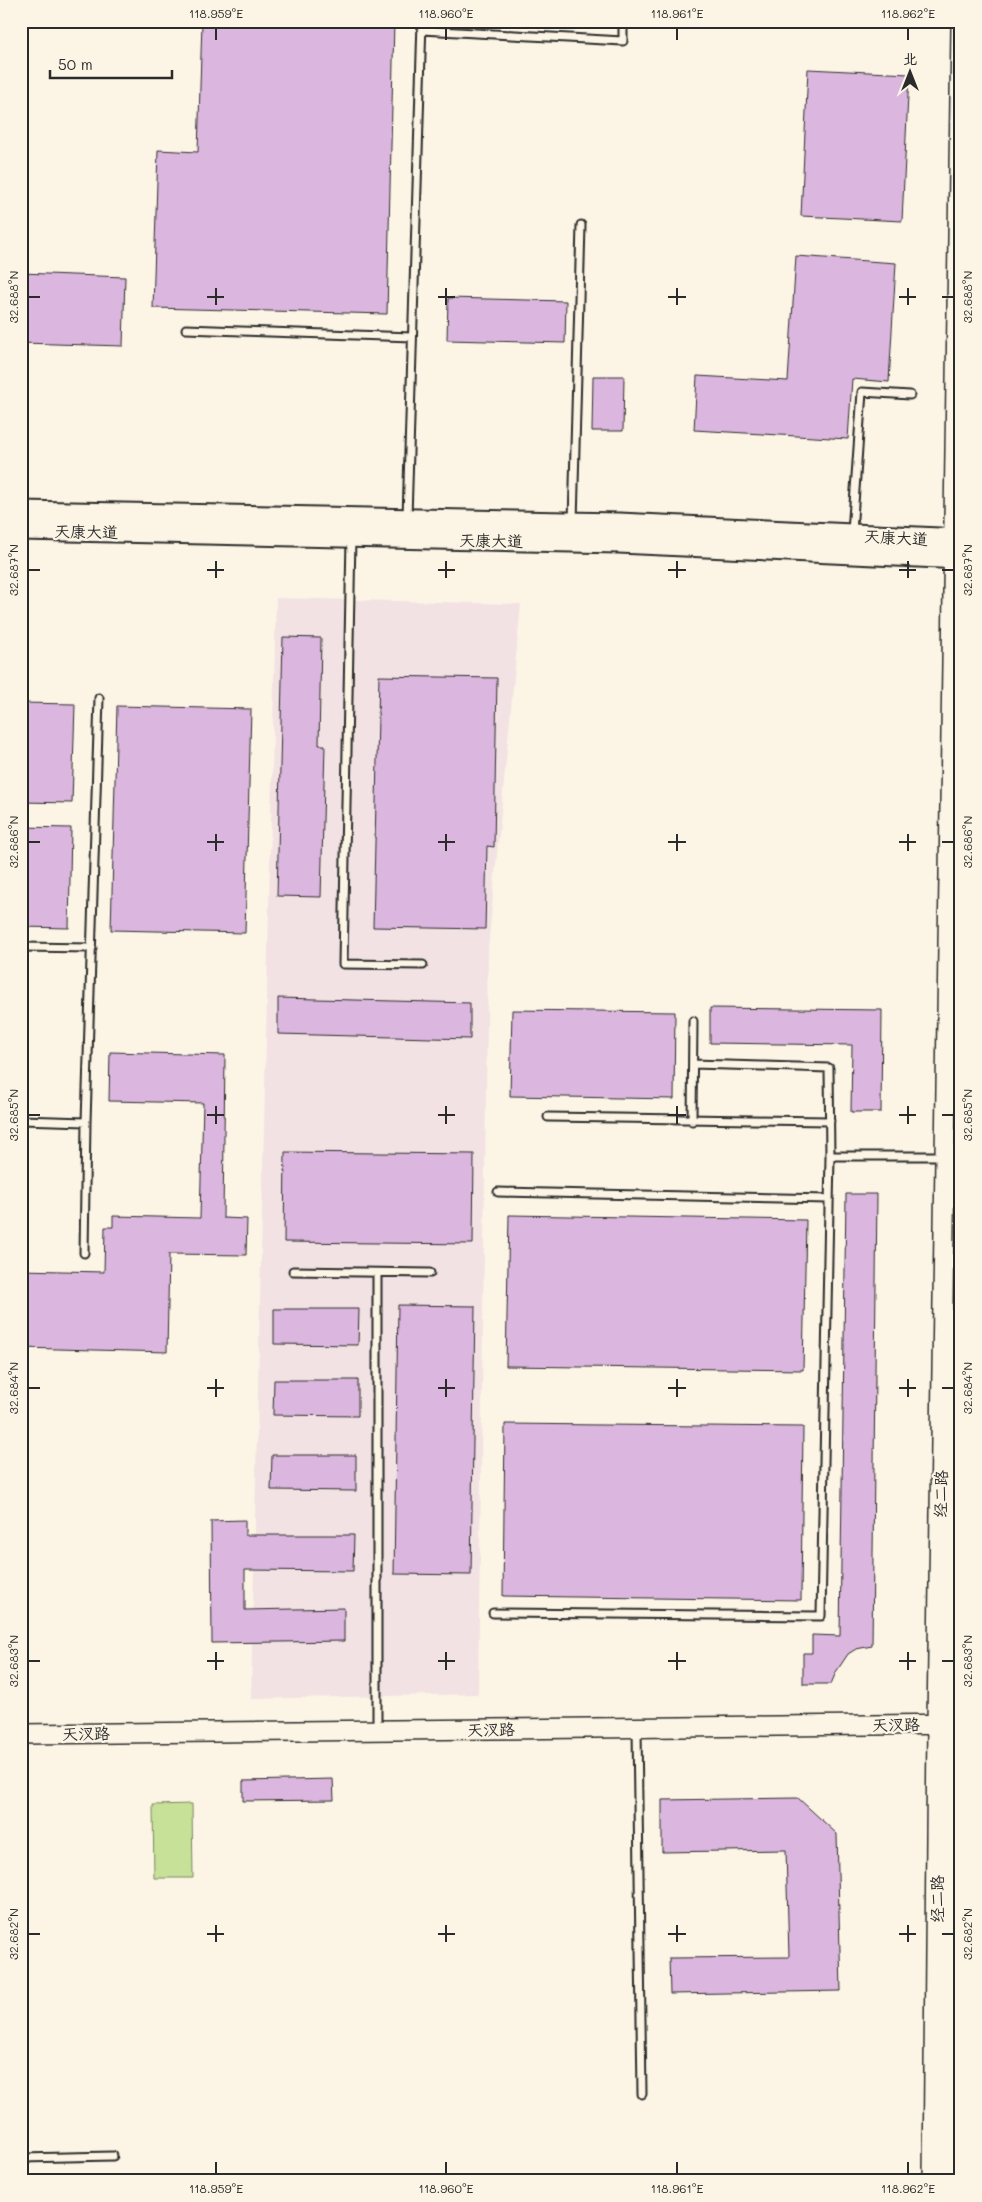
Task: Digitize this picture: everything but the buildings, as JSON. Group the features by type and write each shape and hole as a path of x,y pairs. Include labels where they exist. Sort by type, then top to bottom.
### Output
{"main road":[{"name":"天康大道","path":"21,512 351,528 572,532 957,549"},
{"name":"天康大道","path":"21,529 351,528"}],"street":[{"name":"经二路","path":"950,2181 953,1156 961,26"},
{"name":"经二路","path":"933,2181 951,1724 961,1327"},
{"name":"天汊路","path":"21,1734 951,1724"}],"lane":[{"path":"406,530 422,21"},
{"path":"422,30 623,41 623,21"},
{"path":"572,532 581,225"},
{"path":"186,329 412,337"},
{"path":"851,544 862,392 910,395"},
{"path":"351,528 343,964 423,965"},
{"path":"84,1253 98,698"},
{"path":"21,946 92,948"},
{"path":"692,1121 693,1021"},
{"path":"493,1613 821,1616 830,1156 829,1068 693,1064"},
{"path":"548,1117 830,1122"},
{"path":"21,1120 86,1122"},
{"path":"830,1156 953,1156"},
{"path":"498,1192 829,1199"},
{"path":"293,1271 430,1273"},
{"path":"377,1273 377,1730"},
{"path":"637,1727 642,2094"},
{"path":"21,2158 113,2156"}],"shaded area":[{"path":"276,598 521,604 488,948 478,1694 251,1699"}],"green space":[{"path":"192,1804 193,1878 154,1878 153,1805"}]}
